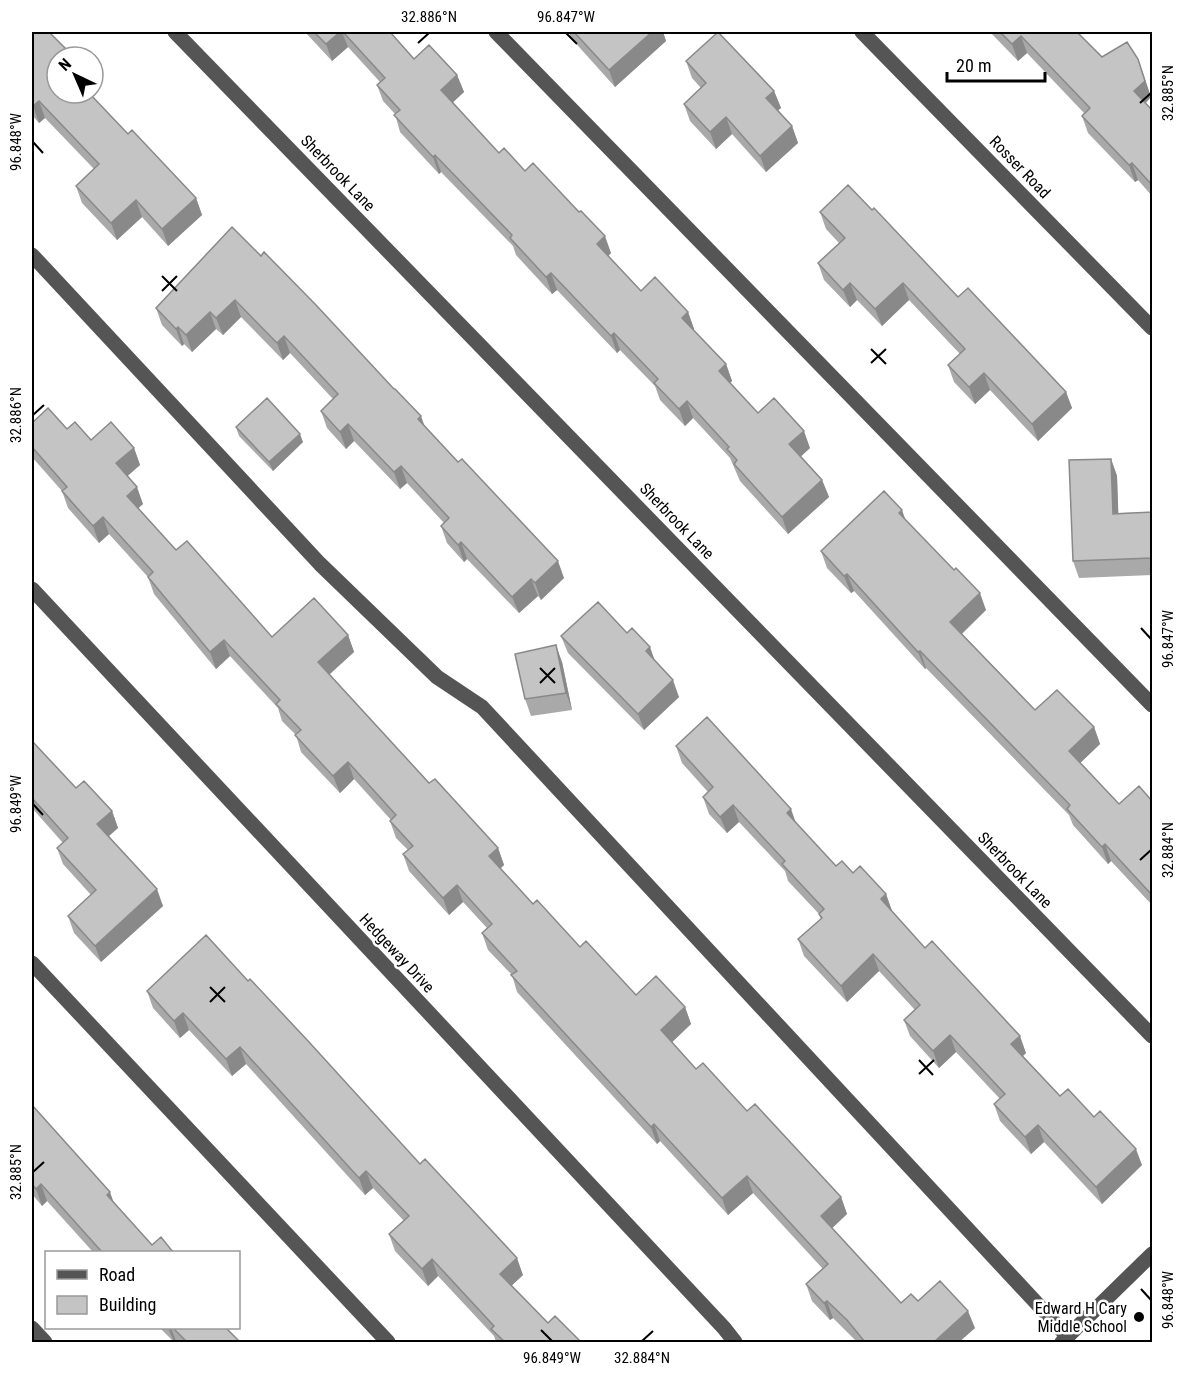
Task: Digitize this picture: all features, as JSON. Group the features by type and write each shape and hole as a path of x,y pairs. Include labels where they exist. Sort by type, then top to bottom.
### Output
{"street":[{"name":"Sherbrook Lane","path":"175,32 1152,1036"},
{"path":"496,32 1152,705"},
{"name":"Rosser Road","path":"862,32 1152,328"},
{"path":"32,255 320,564 437,677 482,707 1065,1340 1152,1254"},
{"name":"Hedgeway Drive","path":"32,589 735,1342"},
{"path":"32,963 388,1342"},
{"path":"32,1328 45,1342"}],"building":[{"path":"32,32 49,32 62,45 45,45 45,105 100,105 128,134 132,130 196,198 162,229 136,200 111,223 76,186 99,164 39,101 33,106"},
{"path":"314,32 340,32 326,44"},
{"path":"343,32 390,32 414,59 429,45 457,75 441,90 499,153 504,148 525,171 533,163 579,212 581,211 605,236 597,244 641,291 655,277 688,312 682,318 726,364 719,371 758,413 774,398 804,431 789,444 822,480 782,517 734,464 737,460 727,449 729,447 687,401 679,409 654,383 658,379 614,333 611,336 551,273 546,277 510,238 512,235 394,115 400,110 377,85 385,78"},
{"path":"574,32 652,32 609,70"},
{"path":"718,32 774,91 766,98 792,126 760,156 726,117 710,132 684,104 706,83 686,61"},
{"path":"1000,32 1077,32 1102,57 1127,42 1138,59 1145,81 1134,91 1152,110 1152,185 1132,163 1129,165 1082,116 1090,108 1021,36 1012,44"},
{"path":"848,185 872,210 874,208 958,297 968,288 1066,392 1032,424 984,373 969,387 948,365 965,349 903,283 875,309 850,283 843,290 818,263 845,238 820,212"},
{"path":"232,227 261,256 264,252 316,305 421,416 418,419 458,462 462,459 558,561 535,583 531,579 512,597 461,542 458,545 441,526 449,518 401,466 394,472 348,424 340,432 321,411 338,394 284,336 277,343 235,300 216,318 210,312 186,335 178,327 176,329 156,308"},
{"path":"267,398 300,434 269,462 236,427"},
{"path":"48,408 67,429 75,422 91,440 111,422 134,448 116,463 137,487 127,496 176,550 187,541 272,637 314,598 348,635 318,662 429,783 435,779 498,848 489,856 533,904 537,900 580,947 586,941 636,995 656,976 685,1007 661,1030 696,1069 703,1063 747,1111 755,1104 841,1197 821,1216 901,1303 911,1294 918,1301 940,1281 968,1311 934,1342 865,1342 847,1320 827,1301 824,1303 806,1284 828,1264 747,1176 722,1198 654,1124 651,1127 511,975 517,971 482,933 492,924 457,885 443,898 403,854 413,846 390,821 396,815 348,762 333,776 295,735 301,730 276,704 280,700 224,640 210,652 148,577 153,572 103,517 93,526 62,491 67,487 32,447 32,423"},
{"path":"1111,459 1113,514 1152,512 1152,558 1073,561 1069,460"},
{"path":"884,491 902,510 899,513 954,570 956,568 980,593 950,622 1035,710 1057,690 1094,727 1069,751 1119,804 1139,786 1152,801 1152,895 1105,844 1102,847 1067,809 1070,805 920,651 918,652 847,574 844,576 821,551"},
{"path":"598,602 627,633 632,628 650,647 646,651 673,680 638,714 561,636"},
{"path":"556,645 566,693 525,699 515,654"},
{"path":"707,717 791,809 787,813 836,866 842,861 853,873 860,866 886,894 881,899 925,948 932,941 1020,1036 1011,1044 1060,1096 1068,1089 1094,1117 1100,1111 1136,1149 1096,1187 1038,1125 1025,1137 994,1104 1005,1094 950,1035 933,1051 904,1020 920,1005 873,954 841,986 798,939 822,918 819,914 824,909 782,864 785,861 733,805 720,817 703,797 713,787 676,746"},
{"path":"32,741 76,788 84,781 112,811 97,824 157,889 95,946 68,916 96,890 57,848 68,838 32,798"},
{"path":"206,935 309,1042 420,1164 425,1159 517,1258 500,1274 548,1323 555,1316 581,1342 505,1342 491,1329 494,1326 432,1259 422,1269 389,1234 409,1216 366,1171 359,1178 240,1047 226,1059 183,1013 174,1021 147,991"},
{"path":"32,1105 110,1192 107,1195 152,1245 161,1237 172,1251 101,1251 41,1184 36,1189 32,1184"},
{"path":"174,1329 227,1329 240,1342 187,1342"}],"place":[{"name":"Edward H Cary Middle School","path":"1139,1317"}]}
